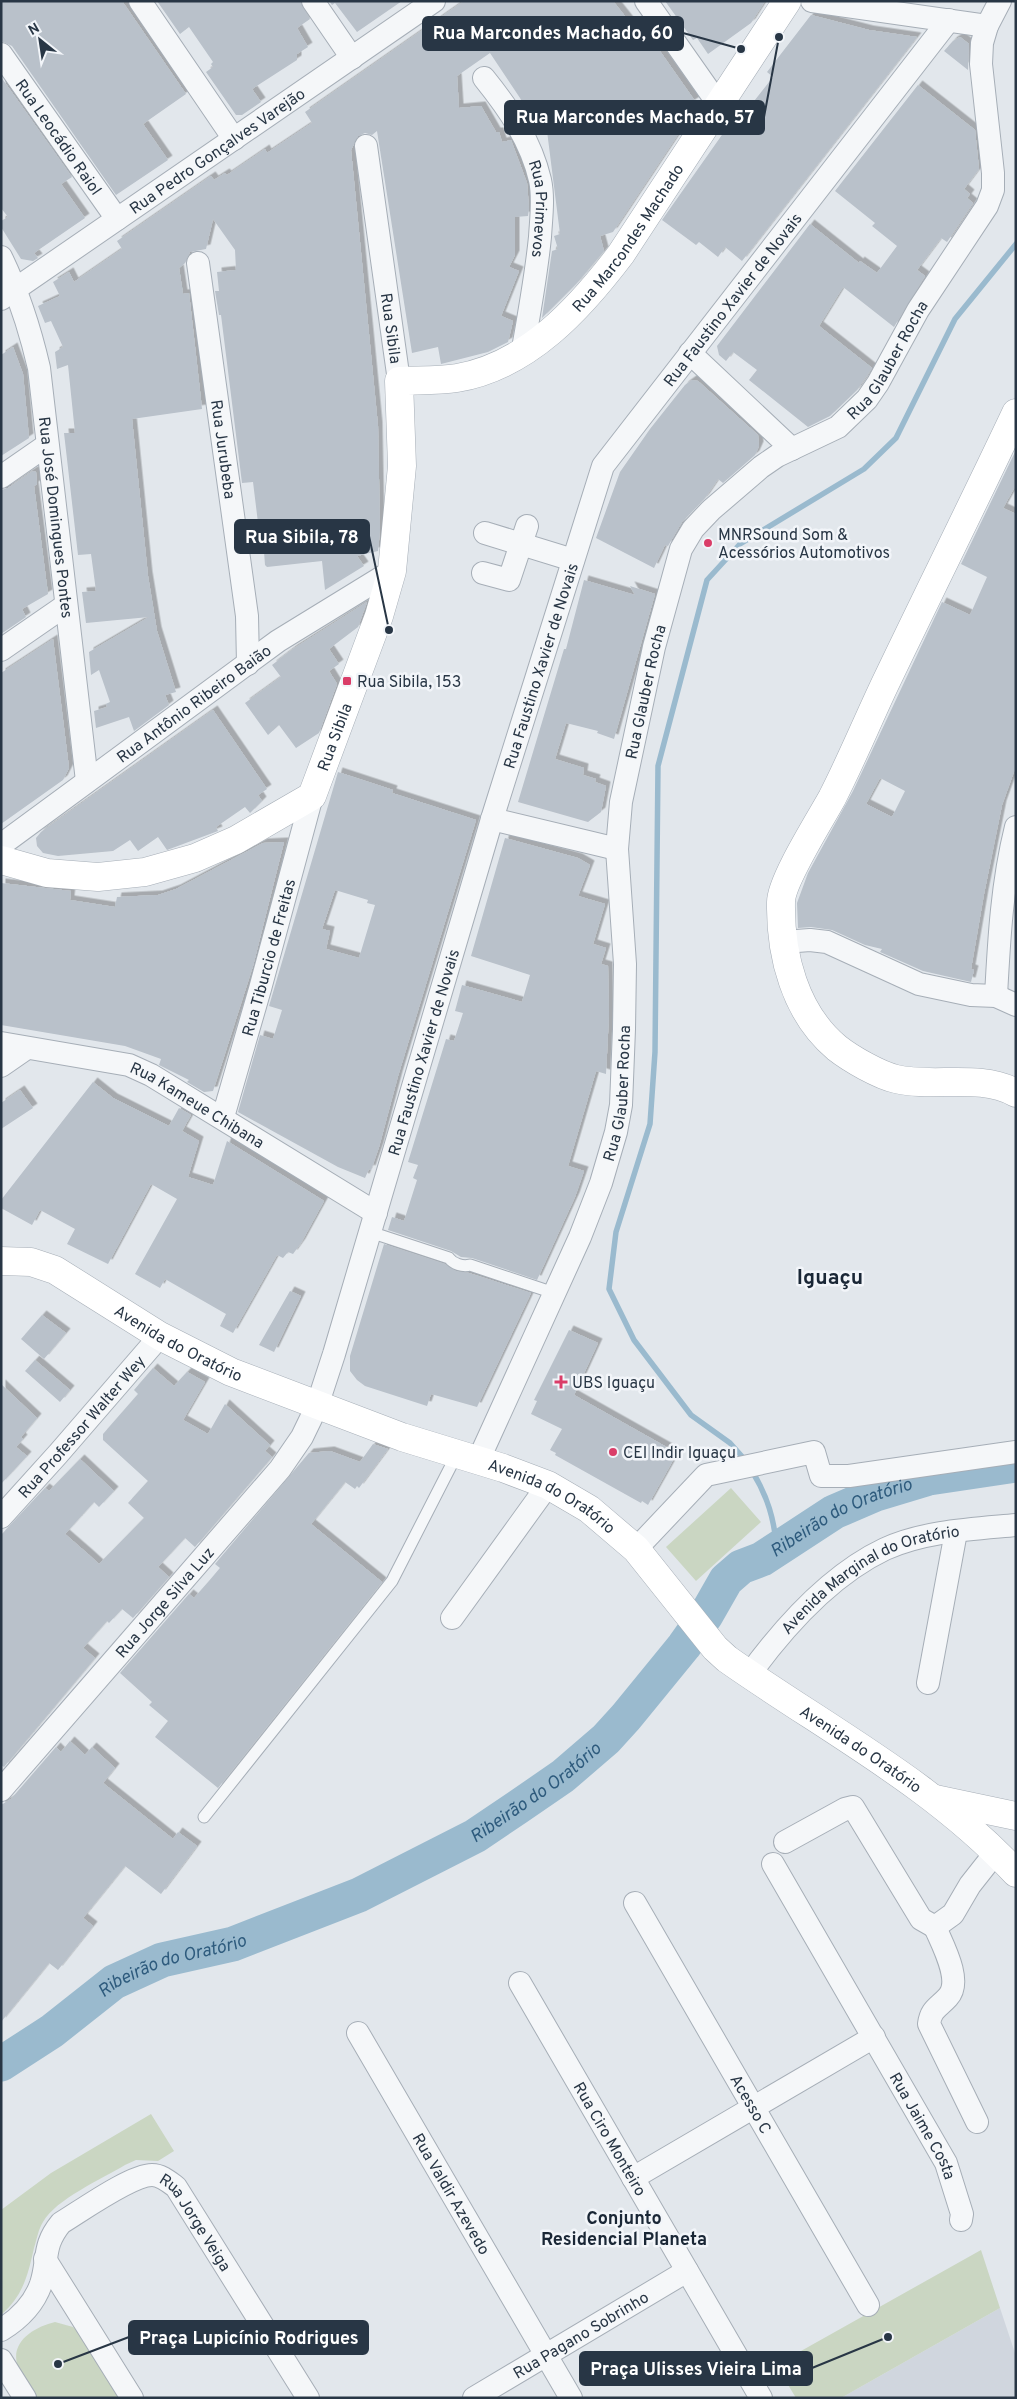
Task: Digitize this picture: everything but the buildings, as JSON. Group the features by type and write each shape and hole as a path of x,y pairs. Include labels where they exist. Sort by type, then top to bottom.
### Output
{"street":[{"path":"140,1 234,138"},
{"path":"313,1 352,58"},
{"name":"Rua Pedro Gonçalves Varejão","path":"9,293 434,1"},
{"path":"646,1 720,105"},
{"name":"Rua Marcondes Machado","path":"399,381 457,378 522,354 566,318 594,290 621,254 720,105 786,1"},
{"path":"812,1 987,26"},
{"name":"Rua Glauber Rocha","path":"468,1457 554,1293 580,1236 601,1183 616,1132 620,1105 625,964 618,849 621,802 654,647 681,549 693,529 716,505 761,466 838,427 867,399 878,383 918,310 987,206 993,190 994,173 981,64 982,43 987,26 1000,1"},
{"name":"Rua Faustino Xavier de Novais","path":"317,1406 492,820 603,466 948,20"},
{"name":"Rua Leocádio Raiol","path":"1,54 117,219"},
{"name":"Rua Primevos","path":"484,78 506,105 522,132 540,182 542,216 536,282 522,354"},
{"name":"Rua Sibila","path":"312,796 378,616 392,571 402,466 399,381 366,146"},
{"name":"Rua José Domingues Pontes","path":"1,258 9,293 29,324 38,368 87,781"},
{"name":"Rua Jurubeba","path":"198,263 247,616 248,664"},
{"path":"690,353 792,449"},
{"path":"1016,413 832,797 790,876 781,901 784,942 792,980 800,1000 815,1027 838,1049 864,1065 896,1080 972,1082 1016,1093"},
{"path":"1,477 47,446"},
{"path":"486,533 524,534 573,560"},
{"path":"483,573 509,580 524,534"},
{"name":"Rua Antônio Ribeiro Baião","path":"1,845 278,641 392,571"},
{"path":"1,650 66,605"},
{"path":"1,860 47,873 90,876 145,872 195,858 236,840 312,796"},
{"name":"Rua Tiburcio de Freitas","path":"223,1117 312,796"},
{"path":"492,820 618,849"},
{"path":"784,942 827,942 919,984 1006,1000 1003,889 1016,827"},
{"name":"Rua Kameue Chibana","path":"1,1044 129,1065 151,1075 223,1117 373,1222"},
{"path":"1,1066 27,1048"},
{"name":"Avenida do Oratório","path":"1,1261 31,1262 55,1270 160,1336 231,1372 317,1406 548,1485 589,1509 642,1555 715,1648 726,1659 891,1767 934,1798 1000,1851 1016,1873"},
{"name":"Rua Professor Walter Wey","path":"1,1517 160,1336"},
{"name":"Rua Jorge Silva Luz","path":"1,1790 280,1469 302,1437 317,1406"},
{"path":"642,1555 706,1475 814,1452 821,1476 849,1476 1016,1452"},
{"path":"452,1618 548,1485"},
{"name":"Avenida Marginal do Oratório","path":"749,1675 780,1635 822,1592 885,1549 911,1541 956,1532 1016,1525"},
{"path":"928,1683 956,1532"},
{"path":"934,1798 1016,1816"},
{"path":"785,1842 845,1809 853,1808 921,1919 935,1927 954,1973 950,1995 930,2013 929,2024 977,2122"},
{"path":"935,1927 953,1914 970,1885 1000,1851"},
{"name":"Rua Jaime Costa","path":"773,1864 946,2163 962,2214 961,2220"},
{"name":"Acesso C","path":"635,1902 868,2305"},
{"name":"Rua Ciro Monteiro","path":"520,1983 761,2398"},
{"name":"Rua Valdir Azevedo","path":"358,2033 571,2398"},
{"path":"633,2178 874,2037"},
{"name":"Rua Jorge Veiga","path":"1,2330 15,2321 31,2303 41,2284 47,2246 61,2223 134,2180 151,2175 162,2177 176,2187 308,2398"},
{"path":"45,2259 132,2398"},
{"name":"Rua Pagano Sobrinho","path":"474,2398 687,2271"},
{"path":"1,2360 25,2398"}],"lane":[{"path":"373,1222 449,1258 452,1262 464,1266 470,1264 554,1293"},
{"path":"204,1816 392,1581 468,1457"}],"shaded area":[{"path":"1000,2308 1016,2356 1016,2398 841,2398"}],"green space":[{"path":"731,1488 761,1522 696,1581 666,1547"},
{"path":"151,2114 174,2151 158,2161 136,2160 125,2165 58,2205 49,2214 40,2228 20,2293 1,2315 1,2210 51,2173"},
{"path":"981,2250 1000,2308 841,2398 796,2398 776,2365"},
{"path":"55,2322 73,2327 82,2334 121,2398 36,2398 18,2367 17,2350 25,2337 47,2324"}],"waterway":[{"path":"746,1461 730,1443 691,1415 634,1340 609,1289 616,1232 650,1124 655,1052 658,766 707,580 740,544 864,469 896,438 955,319 1016,244"},
{"name":"Ribeirão do Oratório","path":"1,2064 52,2031 114,1982 162,1960 233,1944 359,1895 475,1836 563,1776 606,1739 684,1646 706,1615 726,1580 741,1567 762,1559 834,1512 876,1494 929,1478 1016,1465"},
{"path":"752,1471 769,1509 777,1549"}],"place":[{"name":"Rua Marcondes Machado, 57","path":"779,37"},
{"name":"Rua Marcondes Machado, 60","path":"741,49"},
{"name":"MNRSound Som & Acessórios Automotivos","path":"708,543"},
{"name":"Rua Sibila, 78","path":"389,630"},
{"name":"Rua Sibila, 153","path":"347,681"},
{"name":"UBS Iguaçu","path":"561,1382"},
{"name":"CEI Indir Iguaçu","path":"613,1452"},
{"name":"Praça Ulisses Vieira Lima","path":"888,2337"},
{"name":"Praça Lupicínio Rodrigues","path":"58,2364"}],"district":[{"name":"Iguaçu","path":"830,1277"},
{"name":"Conjunto Residencial Planeta","path":"624,2228"}]}
